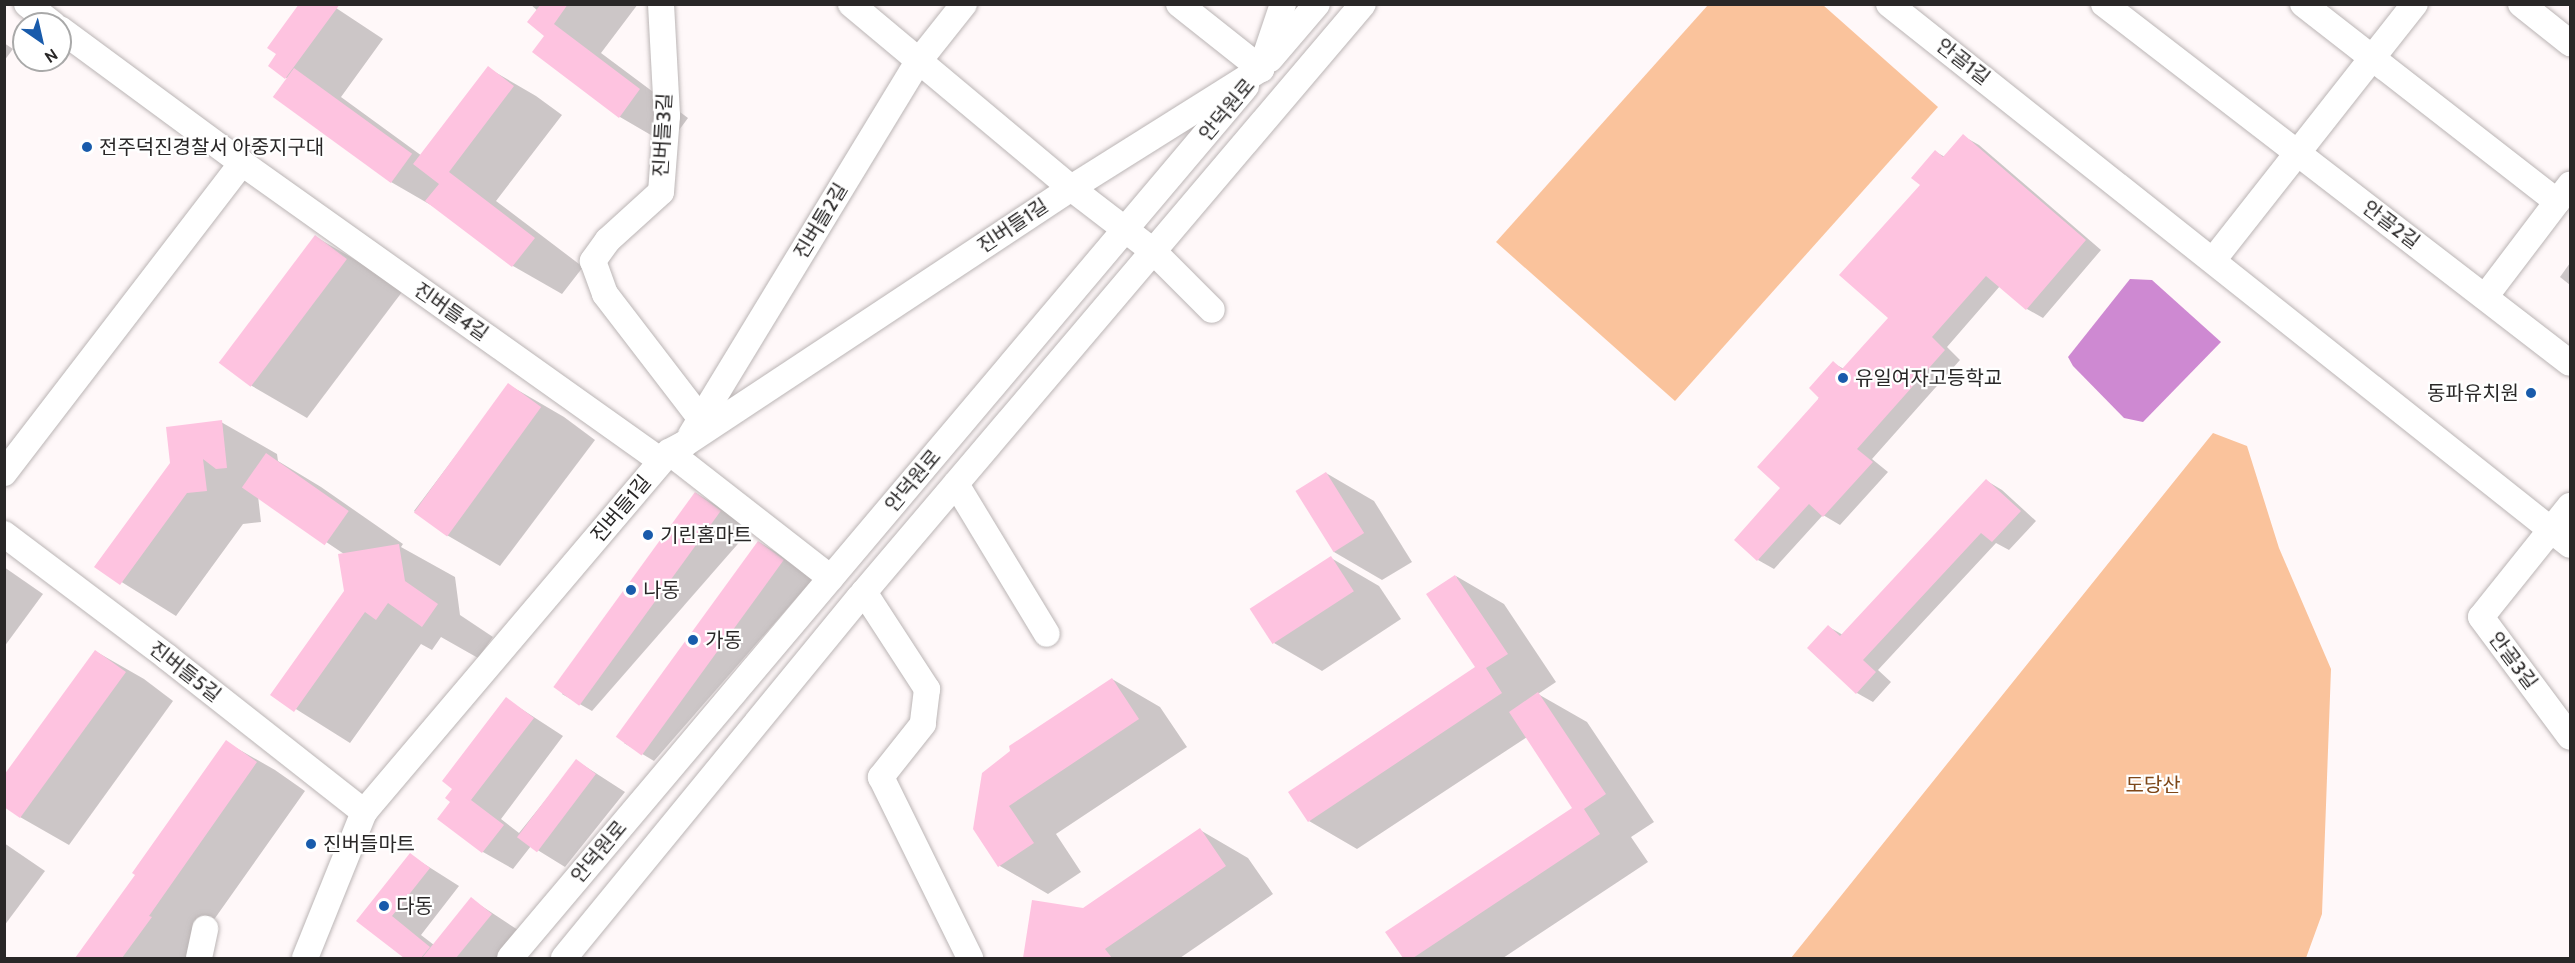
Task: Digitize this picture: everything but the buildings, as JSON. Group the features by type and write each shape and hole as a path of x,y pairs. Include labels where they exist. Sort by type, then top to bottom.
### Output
{"street":[{"name":"진버들3길","path":"661,4 667,116 661,192 608,240 593,261 605,294 701,419"},
{"path":"851,4 918,62"},
{"name":"진버들2길","path":"672,452 701,419 918,62 964,4"},
{"path":"1179,4 1261,69 1283,4"},
{"name":"안덕원로","path":"510,958 1317,4"},
{"name":"안덕원로","path":"564,958 864,592 1363,4"},
{"name":"안골1길","path":"1889,4 2214,259"},
{"path":"2303,4 2372,58 2564,193 2485,297 2571,363"},
{"path":"2415,4 2214,259 2561,537"},
{"path":"2521,4 2571,43"},
{"name":"안골2길","path":"2111,10 2485,297"},
{"name":"진버들4길","path":"72,38 242,163 672,452 831,578"},
{"name":"진버들1길","path":"918,62 1071,188"},
{"name":"진버들1길","path":"305,958 364,812 672,452 1071,188 1261,69"},
{"path":"4,473 242,163"},
{"path":"1071,188 1153,251 1212,310"},
{"path":"956,484 1047,634"},
{"name":"안골3길","path":"2571,506 2561,537 2481,617 2571,737"},
{"name":"진버들5길","path":"4,534 167,657 364,812"},
{"path":"864,592 927,688 923,724 880,777 970,958"},
{"path":"199,958 205,929"}],"green space":[{"path":"1708,5 1823,5 1938,107 1675,401 1496,242"},
{"name":"도당산","path":"2213,433 2247,446 2279,548 2331,669 2322,914 2306,958 1791,958"}],"shaded area":[{"path":"2130,279 2152,280 2221,342 2143,422 2124,418 2073,366 2068,357"}],"place":[{"name":"전주덕진경찰서 아중지구대","path":"87,147"},
{"name":"유일여자고등학교","path":"1843,378"},
{"name":"동파유치원","path":"2531,393"},
{"name":"기린홈마트","path":"648,535"},
{"name":"나동","path":"631,590"},
{"name":"가동","path":"693,640"},
{"name":"진버들마트","path":"311,844"},
{"name":"다동","path":"384,906"}]}
